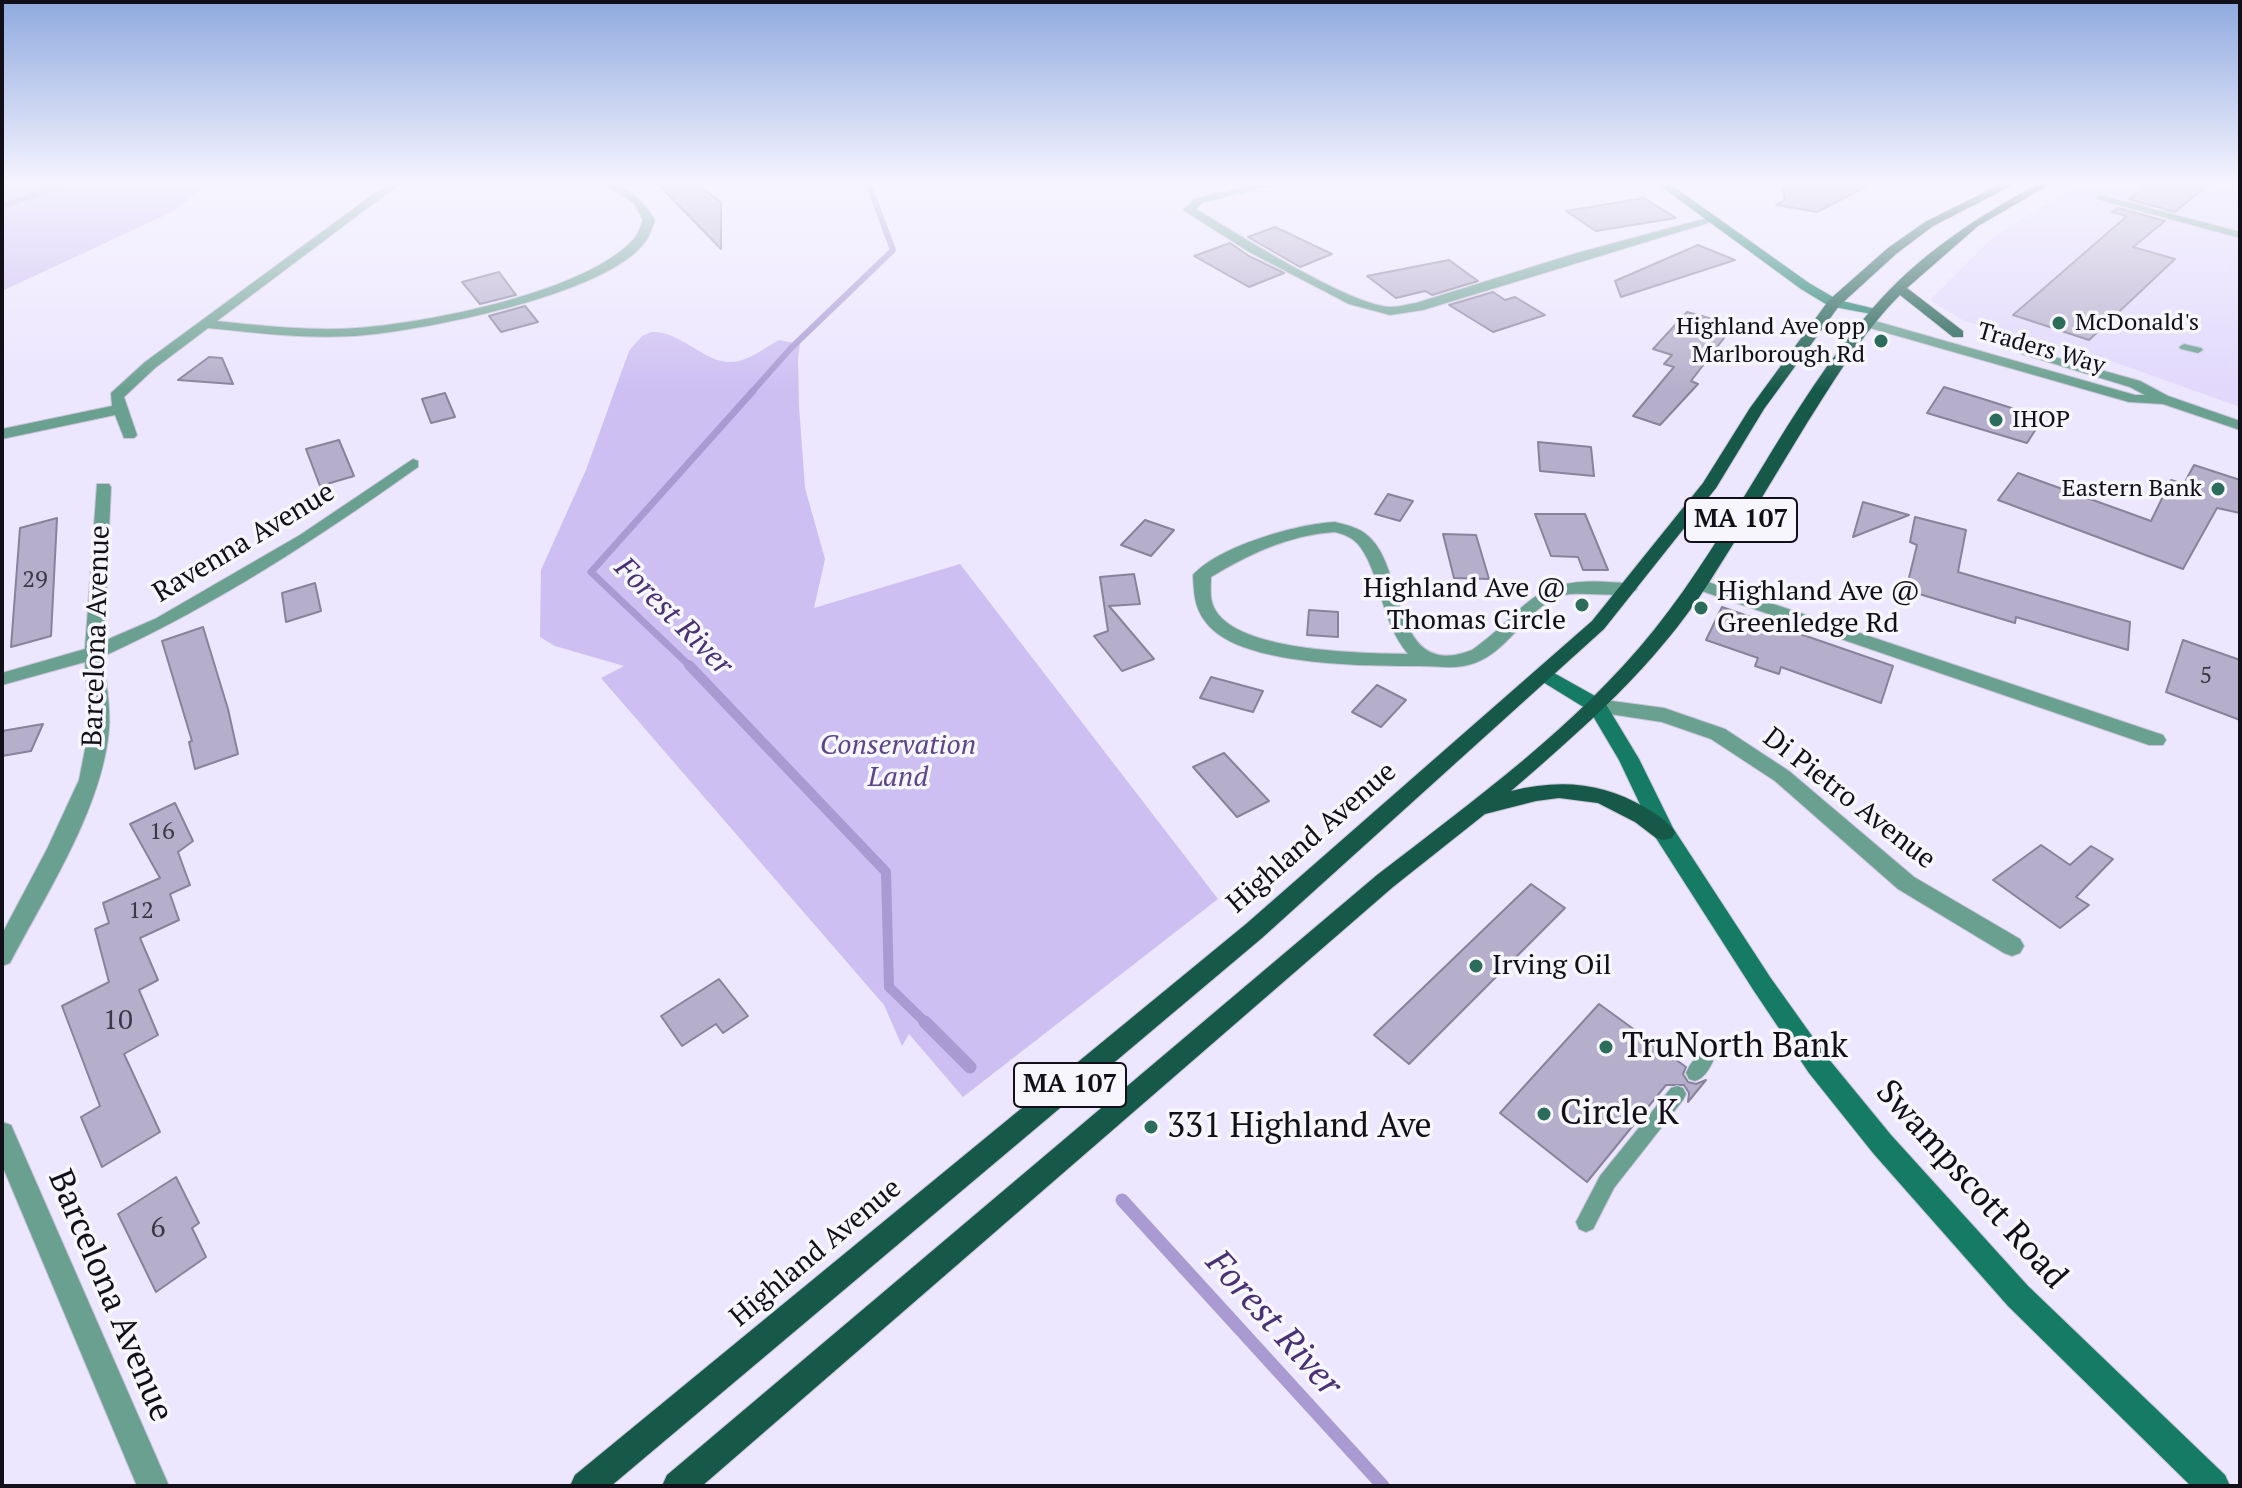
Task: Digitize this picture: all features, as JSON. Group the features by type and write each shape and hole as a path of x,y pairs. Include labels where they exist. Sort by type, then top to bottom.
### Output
{"main road":[{"name":"Highland Avenue","path":"586,1486 1254,931 1598,625 1710,485 1757,408 1834,303 1893,251"},
{"name":"MA 107","path":"678,1486 1385,881 1473,812 1597,706 1699,584 1830,375 1872,317 1941,251"},
{"path":"1900,289 1958,334"},
{"path":"1473,812 1521,794 1561,788 1599,793 1644,815 1664,832"}],"street":[{"path":"129,435 116,396 150,365 302,251"},
{"path":"203,324 296,333 357,332 424,323 561,285 611,263 626,251"},
{"path":"1258,251 1354,301 1390,311 1418,307 1598,251"},
{"name":"Traders Way","path":"1757,251 1788,276 1834,303 1872,317 2134,399 2165,400 2240,426"},
{"path":"1872,317 1958,334 2135,384 2165,400"},
{"path":"2,434 120,409"},
{"name":"Ravenna Avenue","path":"2,679 94,653 161,623 238,581 359,504 413,464"},
{"name":"Barcelona Avenue","path":"2,956 58,850 89,780 99,729 94,653 103,487"},
{"path":"1430,660 1406,637 1368,545 1359,535 1341,528 1303,530 1234,556 1202,575 1199,586 1203,610 1215,625 1232,635 1286,651 1347,658 1462,662 1481,655 1501,638 1519,615 1553,592 1571,588 1628,589"},
{"path":"1699,584 2156,740"},
{"name":"Swampscott Road","path":"1545,674 1597,706 1629,759 1664,832 1818,1065 1891,1155 2018,1296 2214,1486"},
{"name":"Di Pietro Avenue","path":"1597,706 1664,715 1718,734 1782,776 1906,883 2012,946"},
{"name":"Barcelona Avenue","path":"2,1134 153,1486"}],"lane":[{"path":"2184,347 2198,350"},
{"path":"1586,1222 1607,1182 1677,1094"}],"shaded area":[{"path":"1979,251 2240,251 2240,407 2114,362 1964,321 1930,300"}],"green space":[{"path":"2,251 87,251 2,291"},
{"name":"Conservation Land","path":"651,332 674,337 706,355 728,362 750,357 779,340 800,344 799,406 805,488 825,559 814,608 960,564 1218,899 963,1097 909,1034 902,1046 884,1005 601,678 624,666 555,646 540,637 541,570 586,470 629,351 642,336"}],"building":[{"path":"1207,251 1242,251 1284,273 1249,287 1194,256"},
{"path":"1273,251 1332,254 1300,267"},
{"path":"1683,251 1714,251 1735,260 1621,297 1615,281"},
{"path":"2086,251 2149,251 2175,259 2089,340 2013,315"},
{"path":"1449,260 1478,281 1432,295 1425,291 1396,298 1367,276"},
{"path":"499,272 516,295 480,304 462,282"},
{"path":"1493,292 1505,300 1515,297 1545,315 1493,332 1449,305"},
{"path":"525,306 538,322 501,332 489,316"},
{"path":"1687,312 1734,325 1691,381 1698,384 1660,425 1633,416 1674,367 1664,364 1672,355 1653,349"},
{"path":"209,357 222,358 233,384 178,380"},
{"name":"IHOP","path":"1944,387 2043,418 2027,443 1927,413"},
{"path":"445,393 455,417 431,423 422,399"},
{"path":"339,440 354,476 320,486 306,449"},
{"path":"1538,442 1591,447 1594,476 1540,471"},
{"path":"2194,465 2240,480 2240,513 2217,508 2183,569 1998,500 2018,473 2151,521 2171,480 2184,484"},
{"path":"1388,494 1413,501 1400,521 1375,514"},
{"path":"1863,502 1909,515 1853,537"},
{"path":"1535,514 1585,514 1608,570 1583,570 1578,557 1551,556"},
{"path":"1915,517 1966,530 1958,572 2130,622 2128,650 2016,617 2015,623 1906,590 1917,545 1910,542"},
{"path":"57,518 51,636 11,647 20,528"},
{"path":"1145,520 1174,530 1151,556 1121,545"},
{"path":"1443,534 1476,535 1489,579 1454,578"},
{"path":"1134,574 1140,604 1109,606 1154,659 1122,671 1094,636 1108,631 1100,577"},
{"path":"315,583 321,611 286,622 282,593"},
{"path":"1722,607 1893,666 1881,703 1781,667 1779,674 1755,666 1758,658 1706,640"},
{"path":"1309,610 1338,612 1338,637 1307,635"},
{"path":"203,627 238,754 195,769 189,742 192,741 162,641"},
{"path":"2183,640 2240,660 2240,720 2166,692"},
{"path":"1211,677 1263,691 1253,712 1200,698"},
{"path":"1377,685 1406,700 1381,727 1352,712"},
{"path":"43,724 31,751 2,756 2,731"},
{"path":"1224,753 1269,801 1237,817 1193,767"},
{"path":"175,803 193,841 178,852 190,885 170,894 179,920 140,938 158,980 139,990 158,1035 124,1054 160,1132 102,1167 81,1117 100,1106 62,1006 109,982 95,929 109,923 103,903 160,878 130,824"},
{"path":"2041,845 2070,865 2091,846 2113,859 2076,897 2089,905 2060,928 1993,880"},
{"name":"Irving Oil","path":"1531,884 1565,908 1409,1064 1374,1035"},
{"path":"719,979 748,1016 723,1033 716,1024 682,1046 661,1016"},
{"path":"1599,1004 1686,1067 1683,1074 1688,1082 1696,1084 1706,1080 1688,1102 1689,1093 1684,1085 1666,1085 1587,1182 1500,1113"},
{"path":"176,1177 199,1223 192,1228 206,1257 156,1292 118,1214"}],"waterway":[{"name":"Forest River","path":"751,393 791,348 892,251"},
{"name":"Forest River","path":"690,666 591,572 753,391"},
{"name":"Forest River","path":"690,666 886,872 889,987 927,1024"},
{"name":"Forest River","path":"927,1024 970,1067"},
{"name":"Forest River","path":"1122,1200 1383,1486"}],"place":[{"name":"McDonald's","path":"2059,323"},
{"name":"Highland Ave opp Marlborough Rd","path":"1881,341"},
{"name":"IHOP","path":"1996,420"},
{"name":"Eastern Bank","path":"2218,489"},
{"name":"Highland Ave @ Thomas Circle","path":"1582,605"},
{"name":"Highland Ave @ Greenledge Rd","path":"1701,608"},
{"name":"Irving Oil","path":"1476,966"},
{"name":"TruNorth Bank","path":"1606,1047"},
{"name":"Circle K","path":"1544,1114"},
{"name":"331 Highland Ave","path":"1151,1127"}]}
